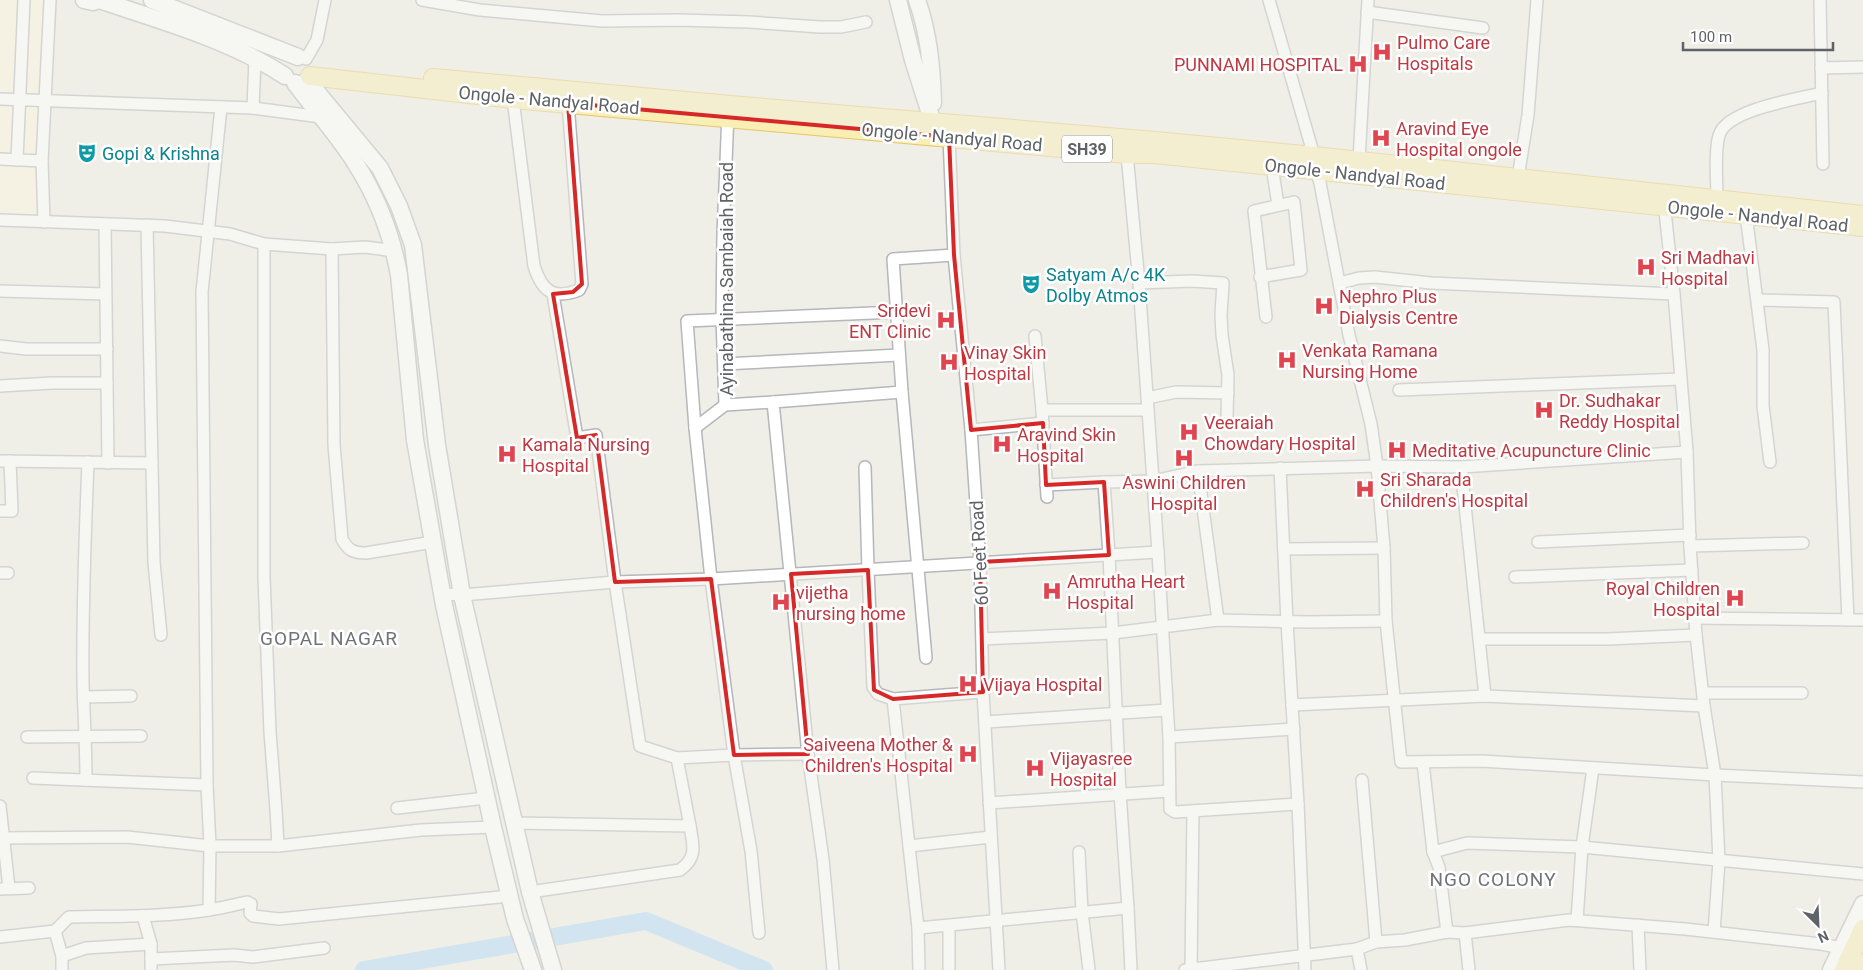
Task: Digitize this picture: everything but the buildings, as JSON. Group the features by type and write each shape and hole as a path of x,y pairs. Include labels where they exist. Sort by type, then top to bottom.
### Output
{"main road":[{"path":"84,0 92,2 99,0 178,27 255,59 302,71"},
{"path":"152,0 302,71 380,168 399,206 413,245 437,446 462,594 530,892 553,970"},
{"path":"898,0 913,60 941,130"},
{"path":"917,0 925,22 941,130"},
{"path":"302,71 321,118 356,164 370,188 395,251 415,440 433,542 493,828 519,934 533,970"},
{"name":"Ongole - Nandyal Road","path":"302,71 513,98 728,112"},
{"name":"Ongole - Nandyal Road","path":"302,71 728,112 1315,163 1664,199 1746,214 1863,227"},
{"name":"Ongole - Nandyal Road","path":"941,130 1127,154 1233,155 1272,166 1359,160 1517,184"},
{"name":"Ongole - Nandyal Road","path":"1664,199 1717,198 1863,215"},
{"path":"1831,970 1863,904"},
{"path":"1844,970 1863,929"},
{"path":"1860,970 1863,964"}],"street":[{"path":"17,160 24,0"},
{"path":"44,222 42,161 50,0"},
{"path":"302,71 317,40 325,0"},
{"path":"422,0 480,10 602,21 678,20 820,27 841,27 866,22"},
{"path":"1269,0 1320,183 1349,335 1371,424 1384,548 1386,621 1401,762 1481,761 1863,782"},
{"path":"1517,184 1528,115 1537,0"},
{"path":"1820,0 1823,164"},
{"path":"1359,160 1368,6 1484,28"},
{"path":"253,108 255,59"},
{"path":"1821,68 1863,67"},
{"path":"1717,198 1718,145 1720,133 1726,125 1736,117 1754,110 1822,93"},
{"path":"0,98 253,108 321,118"},
{"path":"513,98 534,266 537,277 543,287 553,294 579,290 582,284 568,103"},
{"path":"209,910 210,846 207,785 202,292 221,107"},
{"name":"Ayinabathina Sambaiah Road","path":"728,112 722,318 725,405 902,392"},
{"name":"60 Feet Road","path":"941,130 971,430 980,562 983,692 999,970"},
{"path":"1127,154 1139,283 1158,552 1169,737 1170,809 1174,812 1298,804"},
{"path":"0,159 42,161"},
{"path":"1272,166 1278,205"},
{"path":"1664,199 1687,452 1696,635 1704,706 1715,775 1719,861 1714,932"},
{"path":"1260,277 1302,270 1294,202 1254,211 1260,277 1266,317"},
{"path":"1746,214 1763,350 1763,406 1770,462"},
{"path":"0,220 146,225 230,234 264,244 332,249 365,247 395,251"},
{"path":"105,224 108,463"},
{"path":"146,225 154,562 161,635"},
{"path":"264,244 264,577 270,732 278,846"},
{"path":"332,249 334,445 342,539 350,550 357,553 433,542"},
{"path":"926,658 902,392 893,258 954,255"},
{"path":"1340,283 1359,278 1375,277 1431,283 1674,294"},
{"path":"1139,283 1192,281 1224,283 1221,315 1228,393 1226,417"},
{"path":"0,291 105,294"},
{"path":"553,294 577,438 596,435 615,582 640,746 677,758 808,754"},
{"path":"1758,300 1834,302 1848,620"},
{"path":"759,933 751,851 734,755 711,579 695,428 687,321 896,312"},
{"path":"1035,336 1043,423 1046,491 1104,482 1153,481 1198,472 1376,466 1461,467 1687,452"},
{"path":"0,346 26,349 107,349"},
{"path":"724,364 899,355"},
{"path":"1398,390 1681,379"},
{"path":"0,386 52,383 107,383"},
{"path":"1042,410 1147,404 1176,392 1228,393"},
{"path":"773,402 808,754 823,859 833,970"},
{"path":"695,428 725,405"},
{"path":"971,430 1043,423"},
{"path":"0,511 12,511 5,461 152,463"},
{"path":"86,780 84,563 88,462"},
{"path":"865,467 873,687 878,694 893,699 983,692"},
{"path":"1461,467 1485,696"},
{"path":"1280,468 1305,970"},
{"path":"1198,472 1218,620"},
{"path":"1104,482 1120,793 1132,970"},
{"path":"1538,542 1690,540 1803,543"},
{"path":"1284,549 1384,548"},
{"path":"443,594 615,582 711,579 1158,552"},
{"path":"1515,577 1692,570"},
{"path":"1696,618 1863,620"},
{"path":"982,639 1112,633 1218,620 1287,622 1386,621"},
{"path":"1479,639 1607,640 1696,635"},
{"path":"1703,693 1802,693"},
{"path":"84,697 131,696"},
{"path":"1292,705 1485,696 1704,706"},
{"path":"893,699 918,928 919,970"},
{"path":"986,722 1167,710"},
{"path":"1169,737 1294,729"},
{"path":"26,737 141,736"},
{"path":"530,892 680,870 692,859 693,850 677,758"},
{"path":"1423,763 1433,852 1439,867 1446,932"},
{"path":"1577,920 1582,847 1593,768"},
{"path":"33,778 207,785"},
{"path":"1362,780 1376,942"},
{"path":"989,803 1169,791"},
{"path":"397,808 486,798"},
{"path":"0,806 4,888 29,888"},
{"path":"1193,811 1188,970 1252,965 1357,949 1376,942 1405,940 1446,932 1466,933 1569,920 1714,932 1841,948"},
{"path":"514,823 690,826"},
{"path":"2,838 127,837 210,846 278,846 420,830 493,828"},
{"path":"909,846 991,837"},
{"path":"1433,852 1467,843 1582,847 1863,874"},
{"path":"1079,852 1082,912 1089,970"},
{"path":"0,937 55,931 69,917 144,916 209,910 247,902 251,904 250,913 252,916 279,919 510,896"},
{"path":"918,928 1128,908"},
{"path":"144,916 151,944 151,964 234,955 253,957 324,948"},
{"path":"1638,925 1640,970"},
{"path":"949,926 949,970"},
{"path":"55,931 62,956 62,970"},
{"path":"1466,933 1469,970"},
{"path":"62,956 86,948 151,944"},
{"path":"1357,949 1361,970"}],"highlighted area":[{"path":"568,103 949,137 954,255 971,430 1043,423 1046,485 1104,482 1109,555 980,562 983,692 893,699 874,690 868,570 791,574 808,754 734,755 711,579 615,582 596,435 577,438 553,294 573,292 582,284"}],"shaded area":[{"path":"0,0 45,0 39,215 0,213"}],"waterway":[{"path":"364,970 646,921 764,970"}],"place":[{"name":"Pulmo Care Hospitals","path":"1382,52"},
{"name":"PUNNAMI HOSPITAL","path":"1358,64"},
{"name":"Aravind Eye Hospital ongole","path":"1381,138"},
{"name":"Gopi & Krishna","path":"87,153"},
{"name":"Sri Madhavi Hospital","path":"1646,267"},
{"name":"Satyam A/c 4K Dolby Atmos","path":"1031,284"},
{"name":"Nephro Plus Dialysis Centre","path":"1324,306"},
{"name":"Sridevi ENT Clinic","path":"946,320"},
{"name":"Venkata Ramana Nursing Home","path":"1287,360"},
{"name":"Vinay Skin Hospital","path":"949,362"},
{"name":"Dr. Sudhakar Reddy Hospital","path":"1544,410"},
{"name":"Veeraiah Chowdary Hospital","path":"1189,432"},
{"name":"Aravind Skin Hospital","path":"1002,444"},
{"name":"Meditative Acupuncture Clinic","path":"1397,450"},
{"name":"Kamala Nursing Hospital","path":"507,454"},
{"name":"Aswini Children Hospital","path":"1184,458"},
{"name":"Sri Sharada Children's Hospital","path":"1365,489"},
{"name":"Amrutha Heart Hospital","path":"1052,591"},
{"name":"Royal Children Hospital","path":"1735,598"},
{"name":"vijetha nursing home","path":"781,602"},
{"name":"Vijaya Hospital","path":"968,684"},
{"name":"Saiveena Mother & Children's Hospital","path":"968,754"},
{"name":"Vijayasree Hospital","path":"1035,768"}],"district":[{"name":"GOPAL NAGAR","path":"329,638"},
{"name":"NGO COLONY","path":"1493,879"}]}
